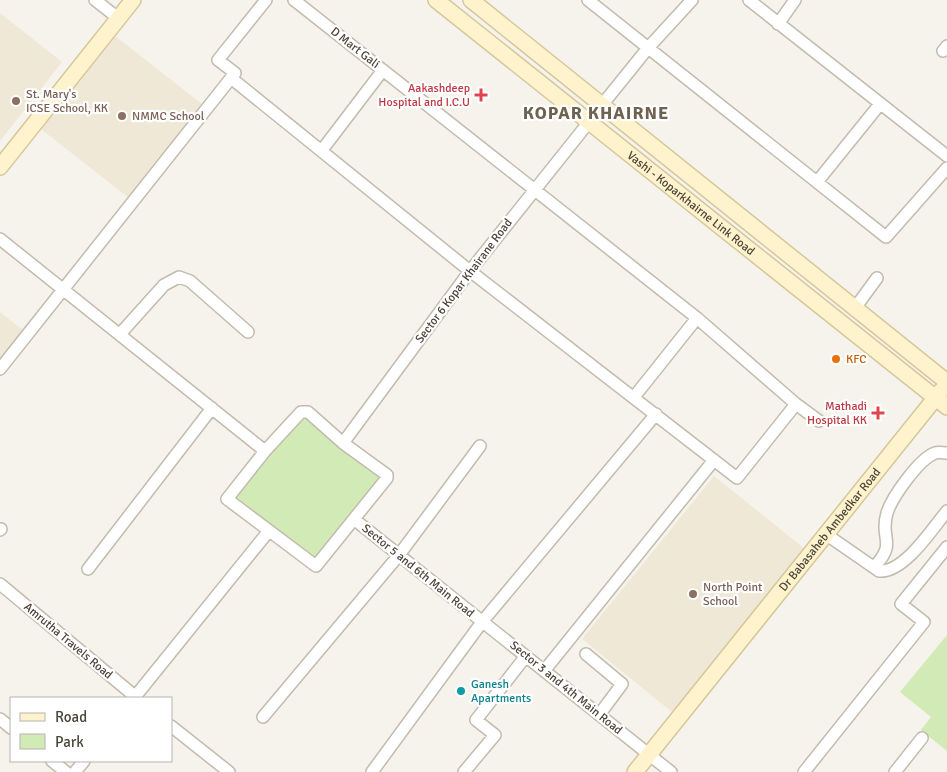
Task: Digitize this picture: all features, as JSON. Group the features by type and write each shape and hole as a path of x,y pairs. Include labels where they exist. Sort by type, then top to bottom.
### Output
{"main road":[{"path":"0,167 133,0"},
{"name":"Vashi - Koparkhairne Link Road","path":"436,0 941,402"},
{"name":"Vashi - Koparkhairne Link Road","path":"471,0 947,383"},
{"name":"Dr Babasaheb Ambedkar Road","path":"635,772 827,535 941,402 947,383"}],"street":[{"path":"95,0 118,18"},
{"path":"0,368 235,73 218,60 266,0"},
{"name":"D Mart Gali","path":"294,0 696,318 796,404 819,421"},
{"path":"588,0 886,237 947,168"},
{"path":"588,121 648,48 692,0"},
{"path":"749,0 947,156"},
{"path":"778,24 795,0"},
{"path":"322,150 383,70"},
{"path":"231,78 470,272 737,478 796,404"},
{"path":"818,182 880,104"},
{"path":"588,121 602,105"},
{"name":"Sector 6 Kopar Khairane Road","path":"344,443 470,272 588,121"},
{"path":"0,238 265,451"},
{"path":"120,334 164,285 179,277 190,282 248,332"},
{"path":"855,308 878,278"},
{"path":"634,397 696,318"},
{"path":"88,569 212,408"},
{"path":"301,412 308,412 387,476 355,520 316,566 268,532 227,499 265,451 301,412"},
{"path":"372,772 482,622 656,414"},
{"path":"263,717 399,555 480,446"},
{"path":"874,567 884,557 888,545 885,529 887,513 900,488 916,468 935,453 947,453"},
{"path":"544,671 714,460"},
{"path":"827,535 879,571 889,571 903,562 947,511"},
{"name":"Sector 5 and 6th Main Road","path":"355,520 482,622"},
{"path":"136,697 268,532"},
{"path":"804,772 924,622 901,604 947,547"},
{"name":"Amrutha Travels Road","path":"0,584 134,697"},
{"name":"Sector 3 and 4th Main Road","path":"482,622 671,772"},
{"path":"586,654 622,684 599,715"},
{"path":"464,772 495,735 476,720 526,656"},
{"path":"0,719 10,727"},
{"path":"172,727 229,772"},
{"path":"895,772 922,738"},
{"path":"53,762 66,772"},
{"path":"75,772 83,762"}],"shaded area":[{"name":"St. Mary's ICSE School, KK","path":"0,13 62,62 0,141"},
{"name":"NMMC School","path":"114,35 202,104 129,198 41,129"},
{"path":"0,312 24,331 0,361"},
{"name":"North Point School","path":"714,476 804,548 672,712 582,639"}],"green space":[{"path":"308,407 387,471 312,562 234,499"},
{"path":"947,635 947,751 921,730 931,717 900,692"}],"place":[{"name":"Aakashdeep Hospital and I.C.U","path":"481,95"},
{"name":"St. Mary's ICSE School, KK","path":"16,101"},
{"name":"NMMC School","path":"122,116"},
{"name":"KFC","path":"836,359"},
{"name":"Mathadi Hospital KK","path":"878,413"},
{"name":"North Point School","path":"693,594"},
{"name":"Ganesh Apartments","path":"461,691"}],"district":[{"name":"KOPAR KHAIRNE","path":"596,113"}]}
